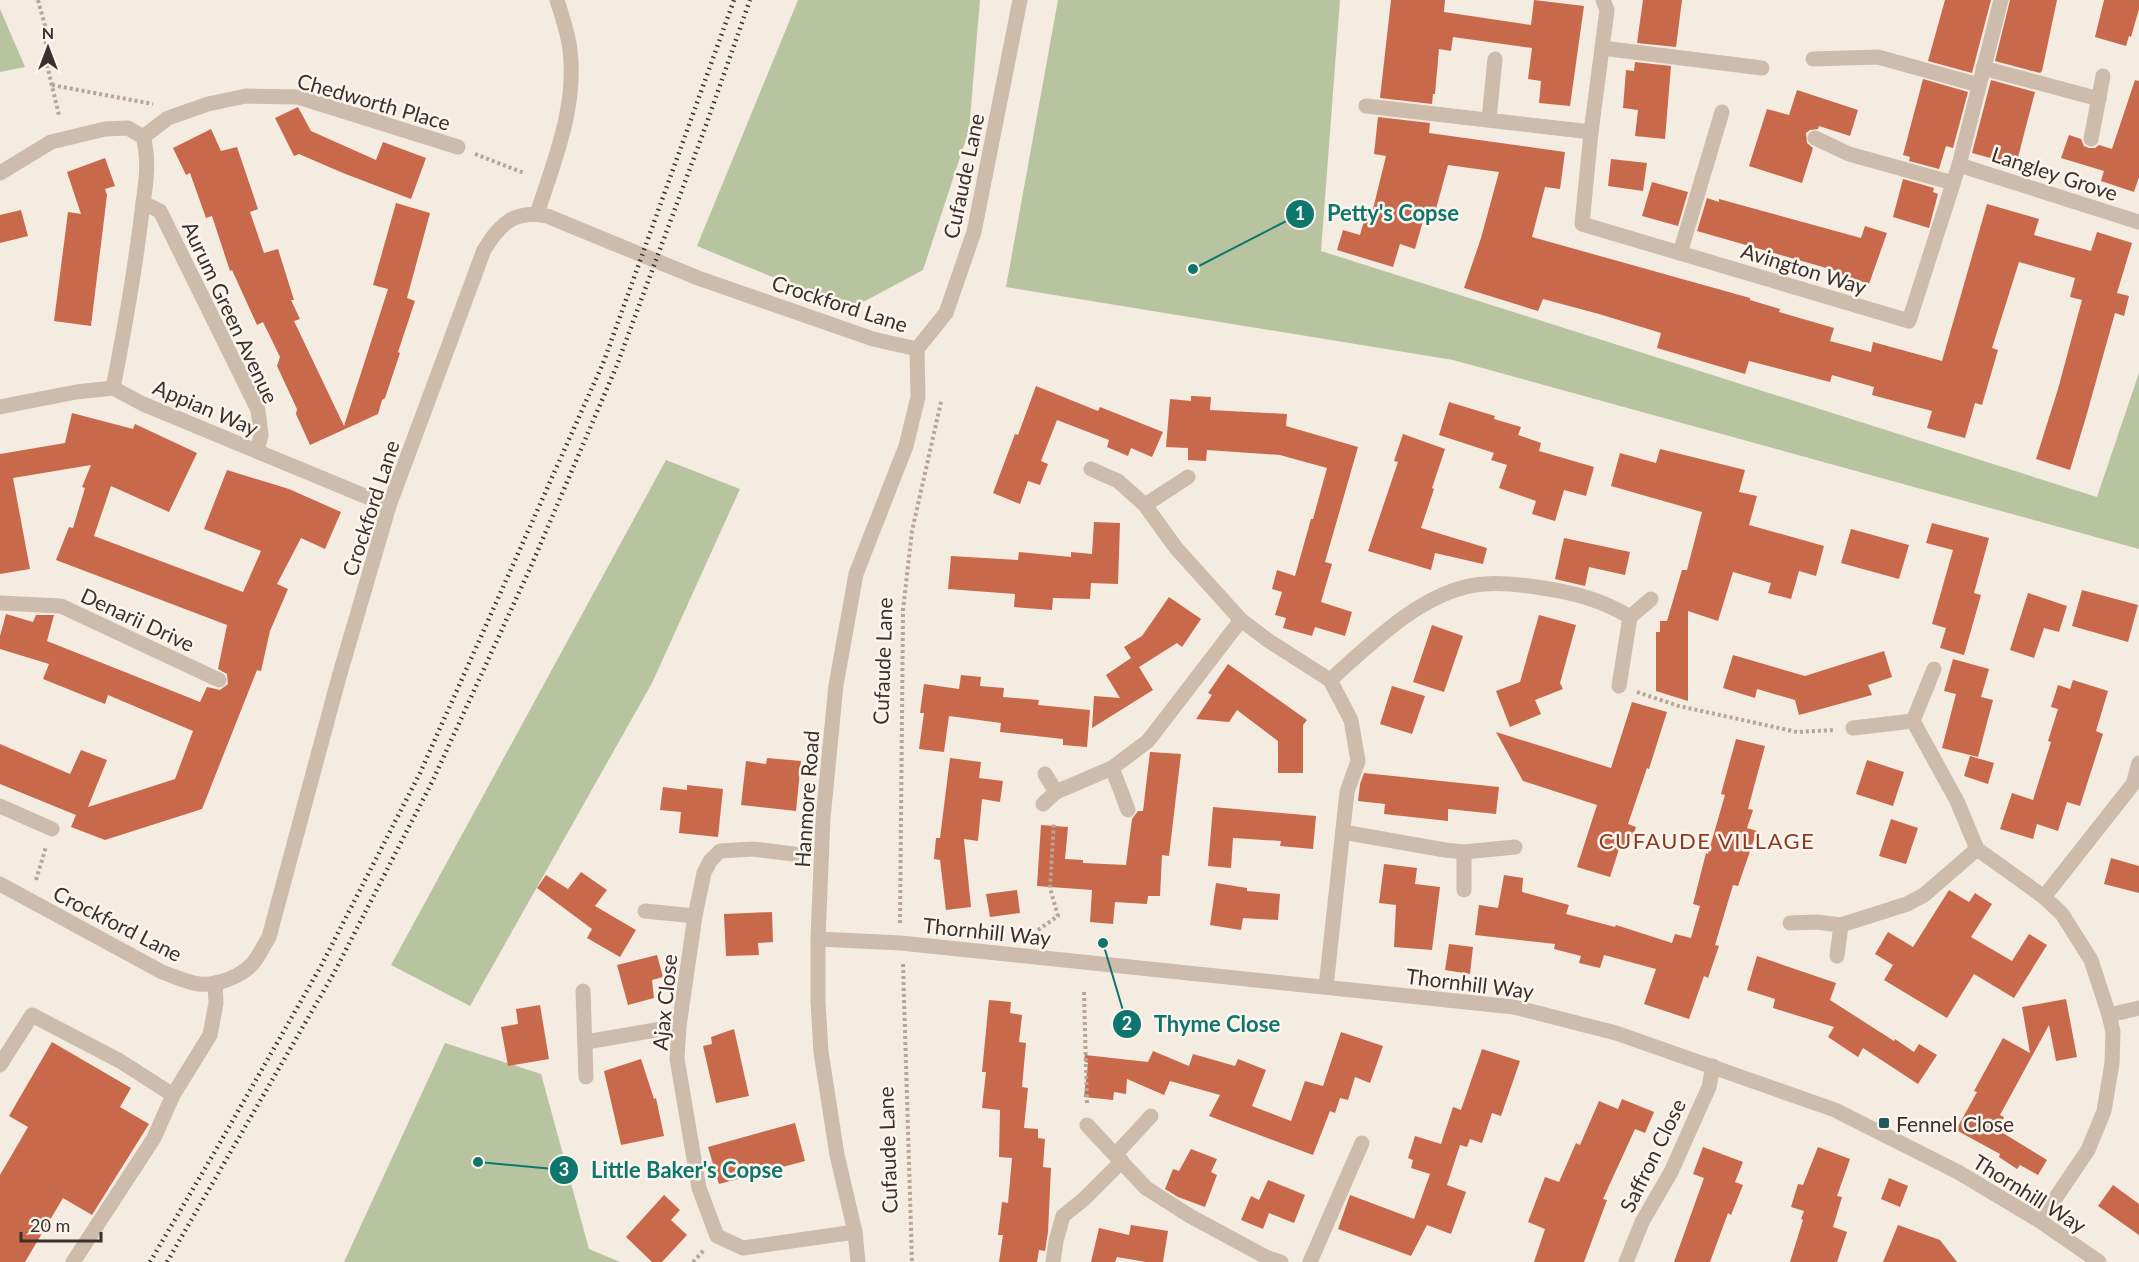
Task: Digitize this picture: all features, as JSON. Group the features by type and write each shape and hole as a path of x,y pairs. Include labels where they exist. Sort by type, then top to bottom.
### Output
{"street":[{"path":"537,214 557,152 571,97 570,50 557,0"},
{"name":"Cufaude Lane","path":"917,349 946,313 974,232 1020,0"},
{"name":"Avington Way","path":"1603,0 1607,10 1582,224 1909,321 1959,165 2001,0"},
{"path":"1602,48 1762,68"},
{"path":"1814,59 1878,57 1979,85"},
{"path":"1490,119 1495,58"},
{"path":"1983,68 2099,99"},
{"path":"2091,139 2103,76"},
{"name":"Chedworth Place","path":"143,137 168,118 208,104 246,96 297,97 458,147"},
{"path":"1366,106 1591,132"},
{"path":"1680,253 1722,112"},
{"path":"0,173 51,142 105,129 128,128 136,131 143,137 148,161 137,250 113,388 76,392 0,407"},
{"path":"1815,138 1849,154 1953,183"},
{"name":"Langley Grove","path":"1959,165 2139,222"},
{"name":"Aurum Green Avenue","path":"143,203 160,211 258,410 261,435 257,451"},
{"name":"Crockford Lane","path":"0,884 162,972 189,982 215,983 236,976 253,964 268,937 339,676 389,506 484,250 498,230 512,218 524,213 547,216 698,278 873,339 917,349"},
{"name":"Hanmore Road","path":"858,1262 855,1232 837,1155 821,1052 818,939 823,818 836,685 856,573 909,436 918,397 917,349"},
{"name":"Appian Way","path":"113,388 143,404 389,506"},
{"path":"1090,469 1118,481 1145,505 1176,548 1241,620 1330,680 1351,720 1358,761 1347,792 1326,987"},
{"path":"1145,505 1188,477"},
{"path":"1330,680 1394,625 1444,593 1483,584 1525,585 1576,593 1608,604 1630,617"},
{"path":"1619,686 1630,617 1652,599"},
{"name":"Denarii Drive","path":"0,603 61,606 219,680"},
{"path":"1043,804 1056,792 1112,768 1148,741 1241,620"},
{"path":"1913,720 1934,669"},
{"path":"1853,728 1913,720"},
{"path":"1913,720 1958,801 1977,849 2044,897 2062,914 2087,953 2109,1015 2113,1032 2112,1063 2104,1111 2088,1150 2040,1221"},
{"path":"2044,897 2136,785 2139,763"},
{"path":"1112,768 1128,810"},
{"path":"1045,774 1056,792"},
{"path":"0,806 52,829"},
{"path":"1343,832 1464,852 1515,847"},
{"name":"Ajax Close","path":"794,854 753,849 720,851 710,861 704,873 694,915 679,1026 677,1059 699,1188 717,1236 743,1248 855,1232"},
{"path":"1790,923 1816,922 1841,925 1880,914 1924,895 1977,849"},
{"path":"1464,852 1464,890"},
{"path":"645,911 694,915"},
{"path":"1837,956 1841,925"},
{"name":"Thornhill Way","path":"818,939 901,943 1514,1007 1616,1033 1835,1110 1958,1172 2040,1221 2098,1262"},
{"path":"73,1262 154,1138 173,1095 210,1035 216,1003 215,983"},
{"path":"583,991 586,1077"},
{"path":"2109,1015 2139,1008"},
{"path":"0,1065 32,1015 120,1061 173,1095"},
{"path":"586,1042 679,1026"},
{"name":"Saffron Close","path":"1626,1262 1642,1222 1671,1172 1709,1087 1713,1066"},
{"path":"1053,1262 1063,1216 1084,1199 1151,1116"},
{"path":"1087,1125 1146,1188 1190,1216 1266,1257 1281,1262"},
{"path":"1310,1262 1362,1143"}],"path":[{"path":"38,0 45,26 47,65 59,115"},
{"path":"52,85 160,105"},
{"path":"458,147 524,173"},
{"name":"Cufaude Lane","path":"900,924 903,610 912,531 941,402"},
{"path":"1619,686 1679,706 1797,732 1853,728"},
{"path":"1038,930 1058,916 1050,888 1056,792"},
{"path":"29,901 52,829"},
{"name":"Cufaude Lane","path":"903,964 912,1262"},
{"path":"1084,992 1087,1125"}],"green space":[{"path":"798,0 980,0 969,130 923,270 850,309 697,246"},
{"path":"1058,0 1340,0 1321,251 2097,497 2139,373 2139,549 1453,360 1006,287"},
{"path":"0,9 25,67 0,72"},
{"path":"666,460 740,489 652,683 470,1006 391,965"},
{"path":"445,1043 541,1074 589,1249 620,1262 344,1262"}],"building":[{"path":"1391,0 1445,0 1444,12 1531,25 1534,0 1584,6 1570,106 1539,103 1541,81 1528,79 1532,48 1453,37 1451,51 1439,49 1432,104 1380,98"},
{"path":"1643,0 1682,0 1676,47 1637,43"},
{"path":"1945,0 1991,0 1972,73 1928,61"},
{"path":"2010,0 2057,0 2040,73 1995,61"},
{"path":"2104,0 2139,0 2139,9 2126,46 2095,37"},
{"path":"1635,62 1671,66 1665,139 1635,136 1638,110 1623,108 1626,70 1634,71"},
{"path":"1923,79 1968,92 1953,148 1946,146 1939,169 1909,161 1910,157 1903,155"},
{"path":"1991,80 2035,92 2016,165 1972,153"},
{"path":"2135,80 2139,81 2139,177 2134,192 2101,181 2104,171 2061,158 2069,135 2081,139 2084,146 2089,148 2099,145 2112,149"},
{"path":"1797,90 1858,110 1850,136 1819,126 1818,129 1806,133 1807,143 1813,148 1802,183 1749,166 1767,109 1789,115"},
{"path":"298,107 311,131 376,160 383,142 426,158 411,199 299,154 294,156 275,118"},
{"path":"1378,117 1430,123 1429,133 1565,152 1560,189 1545,187 1532,237 1750,298 1750,300 1780,309 1779,312 1834,328 1830,341 1871,352 1873,342 1942,361 1987,204 2039,219 2034,235 2091,251 2097,232 2132,243 2117,293 2129,296 2124,316 2115,313 2070,470 2036,459 2082,300 2070,297 2075,278 2019,262 1992,348 1998,350 1982,405 1975,403 1965,438 1927,428 1932,411 1872,395 1874,387 1832,375 1830,382 1749,361 1745,374 1657,348 1661,333 1599,314 1543,299 1538,311 1464,288 1481,238 1499,172 1448,165 1434,216 1425,214 1415,249 1400,244 1393,267 1337,250 1343,230 1360,235 1368,207 1373,209 1386,156 1374,154"},
{"path":"211,129 221,151 237,147 258,209 250,212 264,253 278,249 294,300 291,300 300,319 294,321 344,426 388,289 373,285 396,203 430,213 407,298 415,301 398,352 400,353 378,414 310,445 296,414 297,409 277,366 280,357 263,322 257,325 232,270 230,271 212,216 206,218 190,173 186,175 173,148"},
{"path":"105,158 115,186 105,189 107,195 91,326 54,321 68,212 81,214 67,172"},
{"path":"1611,159 1647,163 1643,191 1608,186"},
{"path":"1903,179 1934,188 1933,192 1938,194 1929,228 1893,217"},
{"path":"1652,182 1688,192 1678,226 1642,216"},
{"path":"1707,198 1719,202 1719,199 1861,238 1865,226 1887,233 1869,284 1837,273 1837,271 1697,231"},
{"path":"21,210 28,236 0,243 0,215"},
{"path":"1036,386 1098,411 1100,407 1163,432 1152,457 1131,448 1128,456 1107,447 1109,440 1057,420 1041,461 1048,464 1040,485 1028,481 1020,504 993,493"},
{"path":"1191,396 1211,397 1210,410 1287,414 1286,426 1358,447 1325,562 1332,564 1321,602 1352,612 1345,636 1315,627 1312,636 1283,628 1286,618 1275,615 1282,592 1272,589 1277,570 1295,576 1327,468 1280,455 1207,450 1206,461 1188,460 1188,448 1166,447 1170,399 1191,401"},
{"path":"1449,402 1495,416 1494,419 1521,427 1518,435 1541,443 1539,451 1594,467 1586,496 1564,490 1555,521 1532,514 1536,501 1499,488 1507,465 1491,460 1494,453 1439,435"},
{"path":"72,413 133,429 135,424 197,453 169,512 111,486 94,536 243,592 261,551 204,529 227,470 289,489 341,512 325,549 301,538 277,584 288,589 270,631 261,671 257,670 202,809 105,840 71,827 76,815 0,784 0,744 70,774 81,750 107,760 88,807 175,779 193,731 108,695 105,704 43,679 49,664 0,649 0,636 6,614 33,622 36,615 54,615 47,641 200,702 207,687 220,690 228,684 227,674 218,669 227,625 56,560 69,527 73,528 85,488 82,487 91,465 13,478 30,569 0,574 0,454 65,443"},
{"path":"1403,434 1445,449 1421,528 1487,548 1483,564 1435,553 1431,570 1368,551 1398,462 1394,461"},
{"path":"1660,449 1745,470 1739,492 1757,496 1749,525 1824,546 1816,576 1799,571 1791,599 1768,593 1771,583 1733,572 1718,621 1688,611 1688,701 1656,691 1656,632 1660,632 1660,621 1667,621 1682,570 1687,570 1702,512 1611,486 1620,453 1656,463"},
{"path":"1094,522 1120,523 1118,584 1091,583 1090,599 1053,598 1052,610 1014,607 1015,594 948,589 951,556 1018,560 1019,552 1071,557 1071,552 1092,554"},
{"path":"1932,523 1989,538 1974,593 1981,595 1964,655 1940,648 1946,628 1932,624 1953,550 1926,543"},
{"path":"1851,529 1909,545 1899,579 1841,563"},
{"path":"1564,538 1630,552 1625,575 1589,567 1585,586 1555,579"},
{"path":"2082,590 2138,605 2128,642 2072,626"},
{"path":"2028,593 2067,606 2059,632 2044,628 2034,658 2010,650"},
{"path":"1169,597 1201,619 1182,647 1177,643 1139,667 1153,690 1092,728 1094,696 1120,698 1106,675 1131,658 1124,647 1142,636"},
{"path":"1539,615 1576,625 1560,683 1563,689 1535,700 1541,714 1510,727 1496,691 1520,682"},
{"path":"1432,625 1463,636 1444,692 1413,682"},
{"path":"1884,651 1892,677 1868,685 1872,695 1799,715 1795,700 1757,689 1755,698 1723,688 1733,655 1805,676"},
{"path":"1953,659 1989,669 1981,697 1993,700 1978,757 1942,748 1956,694 1944,691"},
{"path":"1228,664 1307,720 1303,725 1303,773 1278,773 1278,741 1237,710 1229,722 1196,719 1212,695 1208,693"},
{"path":"961,675 981,677 980,686 1004,688 1003,697 1039,700 1038,705 1090,710 1087,747 1063,745 1063,739 1000,732 1001,723 949,716 944,752 919,749 924,713 920,713 924,684 959,689"},
{"path":"2073,680 2108,691 2096,731 2103,734 2080,806 2067,802 2058,831 2037,824 2033,839 2000,829 2012,793 2033,800 2051,742 2048,741 2058,709 2051,707 2058,685 2070,689"},
{"path":"1392,686 1425,696 1412,734 1380,724"},
{"path":"1632,702 1667,712 1628,824 1636,827 1629,848 1620,846 1610,877 1577,867 1597,805 1523,781 1496,732 1611,768"},
{"path":"1736,739 1765,746 1748,809 1753,810 1747,828 1757,831 1738,886 1733,885 1715,945 1719,946 1708,978 1704,976 1689,1019 1644,1004 1656,969 1604,955 1600,968 1579,963 1581,956 1554,949 1555,944 1475,935 1479,905 1498,908 1504,875 1523,878 1522,892 1569,905 1566,914 1615,927 1616,925 1672,943 1675,934 1691,938 1700,906 1693,904 1706,853 1708,854 1725,795 1721,794"},
{"path":"1150,752 1181,754 1169,856 1162,855 1160,896 1148,896 1147,904 1115,902 1113,924 1090,922 1092,890 1037,886 1041,825 1068,827 1065,859 1083,860 1083,863 1126,865 1132,819 1138,811 1143,811"},
{"path":"1970,756 1994,763 1988,784 1964,776"},
{"path":"767,758 801,761 796,811 741,805 746,761 766,764"},
{"path":"950,758 981,762 979,778 1003,781 1000,802 982,799 978,841 964,839 971,907 946,910 940,860 934,859 936,838 940,838"},
{"path":"1867,760 1904,772 1893,806 1856,794"},
{"path":"1364,773 1499,787 1496,814 1448,809 1448,821 1384,814 1385,804 1358,801"},
{"path":"687,785 723,789 718,837 679,833 681,812 660,810 663,787 687,790"},
{"path":"1213,807 1316,816 1313,849 1280,846 1281,841 1233,838 1231,868 1208,866"},
{"path":"1891,819 1918,828 1906,864 1879,856"},
{"path":"2111,858 2139,866 2139,893 2104,884"},
{"path":"1384,864 1417,868 1415,884 1440,887 1432,950 1394,947 1396,905 1379,903"},
{"path":"581,872 607,890 595,906 636,930 620,957 587,938 592,929 537,888 546,875 568,889"},
{"path":"1216,883 1247,888 1247,891 1280,894 1278,920 1243,918 1241,930 1210,925"},
{"path":"1017,890 1020,913 990,917 986,894"},
{"path":"1949,890 1969,902 1975,893 1992,904 1971,937 2012,961 2029,934 2047,945 2014,998 1974,974 1947,1018 1884,980 1893,965 1875,954 1888,932 1913,947"},
{"path":"772,912 773,942 758,943 759,955 726,956 724,914"},
{"path":"1449,944 1473,947 1470,974 1445,970"},
{"path":"657,955 663,977 652,980 654,998 628,1005 617,965"},
{"path":"1757,956 1836,983 1830,1000 1914,1052 1919,1044 1937,1055 1918,1084 1863,1048 1858,1057 1828,1037 1834,1027 1773,1008 1775,999 1747,990"},
{"path":"2066,999 2077,1057 2056,1061 2049,1025 2000,1115 2004,1117 1998,1130 2047,1160 2038,1175 2020,1165 2017,1169 1999,1157 2000,1154 1956,1130 2003,1038 2030,1053 2022,1007"},
{"path":"989,1000 1011,1002 1010,1013 1022,1015 1019,1042 1026,1043 1022,1087 1028,1088 1024,1128 1038,1129 1038,1138 1045,1139 1043,1167 1051,1168 1048,1232 1045,1251 1039,1250 1037,1262 999,1262 1003,1235 998,1235 1002,1202 1008,1203 1012,1158 999,1157 1000,1110 982,1108 986,1072 982,1072"},
{"path":"540,1005 549,1059 508,1066 501,1027 518,1024 516,1009"},
{"path":"734,1029 749,1096 716,1103 703,1046 712,1044 711,1037"},
{"path":"1341,1032 1383,1046 1370,1083 1355,1077 1348,1100 1340,1098 1335,1113 1330,1111 1313,1155 1209,1116 1220,1095 1170,1081 1164,1095 1127,1079 1126,1094 1114,1092 1113,1100 1084,1097 1088,1063 1084,1061 1085,1055 1148,1062 1153,1051 1189,1066 1193,1054 1235,1066 1238,1059 1266,1070 1252,1106 1291,1121 1305,1081 1323,1086"},
{"path":"52,1042 131,1088 120,1107 149,1124 92,1215 63,1198 25,1262 0,1262 0,1175 28,1127 9,1116"},
{"path":"1482,1049 1520,1061 1501,1116 1492,1113 1482,1143 1470,1139 1467,1147 1460,1145 1447,1185 1466,1192 1451,1234 1427,1225 1411,1256 1338,1229 1350,1195 1414,1219 1430,1174 1411,1168 1413,1160 1408,1158 1415,1136 1441,1144 1453,1107 1461,1110"},
{"path":"641,1059 654,1099 656,1098 664,1136 621,1145 604,1071"},
{"path":"1622,1099 1654,1112 1645,1133 1635,1129 1603,1199 1607,1200 1584,1262 1534,1262 1545,1229 1528,1222 1545,1177 1559,1182 1576,1143 1580,1145 1599,1101 1618,1109"},
{"path":"795,1123 805,1161 719,1184 708,1147"},
{"path":"1703,1147 1743,1162 1735,1182 1743,1185 1731,1215 1728,1213 1710,1262 1674,1262 1704,1178 1693,1174"},
{"path":"1818,1147 1850,1159 1837,1196 1842,1197 1833,1227 1847,1232 1837,1262 1790,1262 1804,1211 1791,1207 1798,1184 1803,1185"},
{"path":"1191,1149 1217,1159 1211,1172 1217,1175 1205,1207 1178,1197 1165,1189 1173,1169 1179,1171"},
{"path":"1889,1178 1908,1186 1900,1207 1881,1199"},
{"path":"1268,1180 1305,1195 1294,1223 1269,1213 1263,1229 1241,1220 1251,1196 1259,1200"},
{"path":"2113,1185 2139,1204 2139,1235 2098,1206"},
{"path":"664,1195 680,1210 671,1220 687,1235 662,1262 652,1262 626,1237"},
{"path":"1131,1225 1168,1231 1163,1262 1146,1262 1117,1257 1115,1262 1091,1262 1099,1228 1129,1235"},
{"path":"1898,1225 1940,1240 1957,1262 1883,1262"}],"railway":[{"path":"150,1262 321,966 420,773 604,361 734,0"},
{"path":"167,1262 334,973 433,780 532,564 617,365 750,0"}],"place":[{"name":"Petty's Copse","path":"1193,269"},
{"name":"Thyme Close","path":"1103,943"},
{"name":"Fennel Close","path":"1884,1123"},
{"name":"Little Baker's Copse","path":"478,1162"}],"district":[{"name":"CUFAUDE VILLAGE","path":"1707,840"}]}
